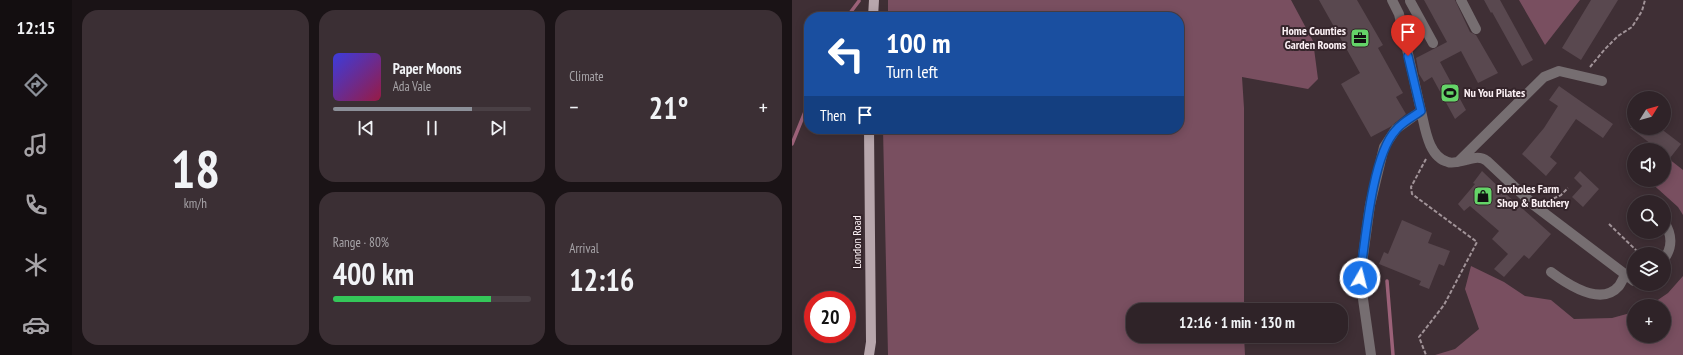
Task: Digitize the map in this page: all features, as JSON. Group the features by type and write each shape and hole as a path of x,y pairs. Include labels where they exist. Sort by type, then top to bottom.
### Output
{"main road":[{"path":"873,12 874,0"},
{"name":"London Road","path":"869,134 871,342 869,355"}],"lane":[{"path":"1433,43 1411,0 1395,5 1421,111 1432,148 1437,156 1447,162 1458,162 1477,157 1483,158 1534,206 1625,275 1618,286 1613,290 1606,293 1591,294 1577,290 1551,272"},
{"path":"1462,0 1476,29"},
{"path":"1458,162 1544,77 1559,71 1602,81"},
{"path":"1371,355 1360,278 1370,205 1384,147 1396,129 1421,111"}],"path":[{"path":"1582,76 1618,36 1632,27 1642,11 1645,0"},
{"path":"1426,355 1420,337 1444,305 1477,242 1412,194 1411,187 1432,148"},
{"path":"1534,206 1551,200 1568,188"},
{"path":"1609,224 1633,247"}],"shaded area":[{"path":"888,0 1291,0 1313,41 1318,79 1308,89 1242,77 1244,108 1244,303 1126,303 1126,343 1244,343 1245,355 888,355 883,134 1184,134 1184,12 888,12"},
{"path":"1519,0 1580,0 1545,45"},
{"path":"1671,161 1683,170 1683,215 1678,207 1671,201 1671,195 1665,195 1656,187 1671,187"},
{"path":"1471,266 1504,282 1525,296 1551,300 1574,319 1612,318 1627,314 1627,343 1671,343 1671,299 1659,299 1671,291 1683,276 1683,355 1435,355 1455,349 1479,329 1465,289"}],"building":[{"path":"1319,0 1357,0 1383,45 1378,48 1403,93 1396,97 1406,114 1390,127 1371,137 1341,84 1360,73"},
{"path":"1424,0 1455,0 1470,32 1476,35 1498,73 1478,83 1461,51 1440,62 1466,110 1455,119 1432,77 1424,82 1419,74 1416,58 1447,42"},
{"path":"1484,0 1500,0 1533,60 1522,66"},
{"path":"1591,0 1618,0 1581,60 1562,48"},
{"path":"1559,86 1613,124 1603,138 1576,119 1550,157 1557,163 1546,176 1522,154 1544,128 1558,106 1549,100"},
{"path":"1639,135 1669,135 1681,144 1671,157 1671,143 1650,143"},
{"path":"1482,171 1551,234 1529,259 1524,255 1504,277 1494,269 1508,254 1492,239 1499,231 1470,206 1464,211 1458,204 1475,184 1473,183"},
{"path":"1580,171 1599,189 1583,207 1572,197 1582,186 1574,178"},
{"path":"1402,220 1432,233 1428,243 1450,251 1444,266 1439,264 1429,289 1419,285 1421,281 1379,264 1384,252 1388,254"}],"waterway":[{"path":"851,12 859,1"},
{"path":"792,144 804,114"},
{"path":"1387,281 1393,355"}],"place":[{"name":"Home Counties Garden Rooms","path":"1360,38"},
{"name":"Nu You Pilates","path":"1450,93"},
{"name":"Foxholes Farm Shop & Butchery","path":"1483,196"}],"route":[{"path":"1360,278 1370,205 1384,147 1396,129 1421,111 1408,56"}]}
